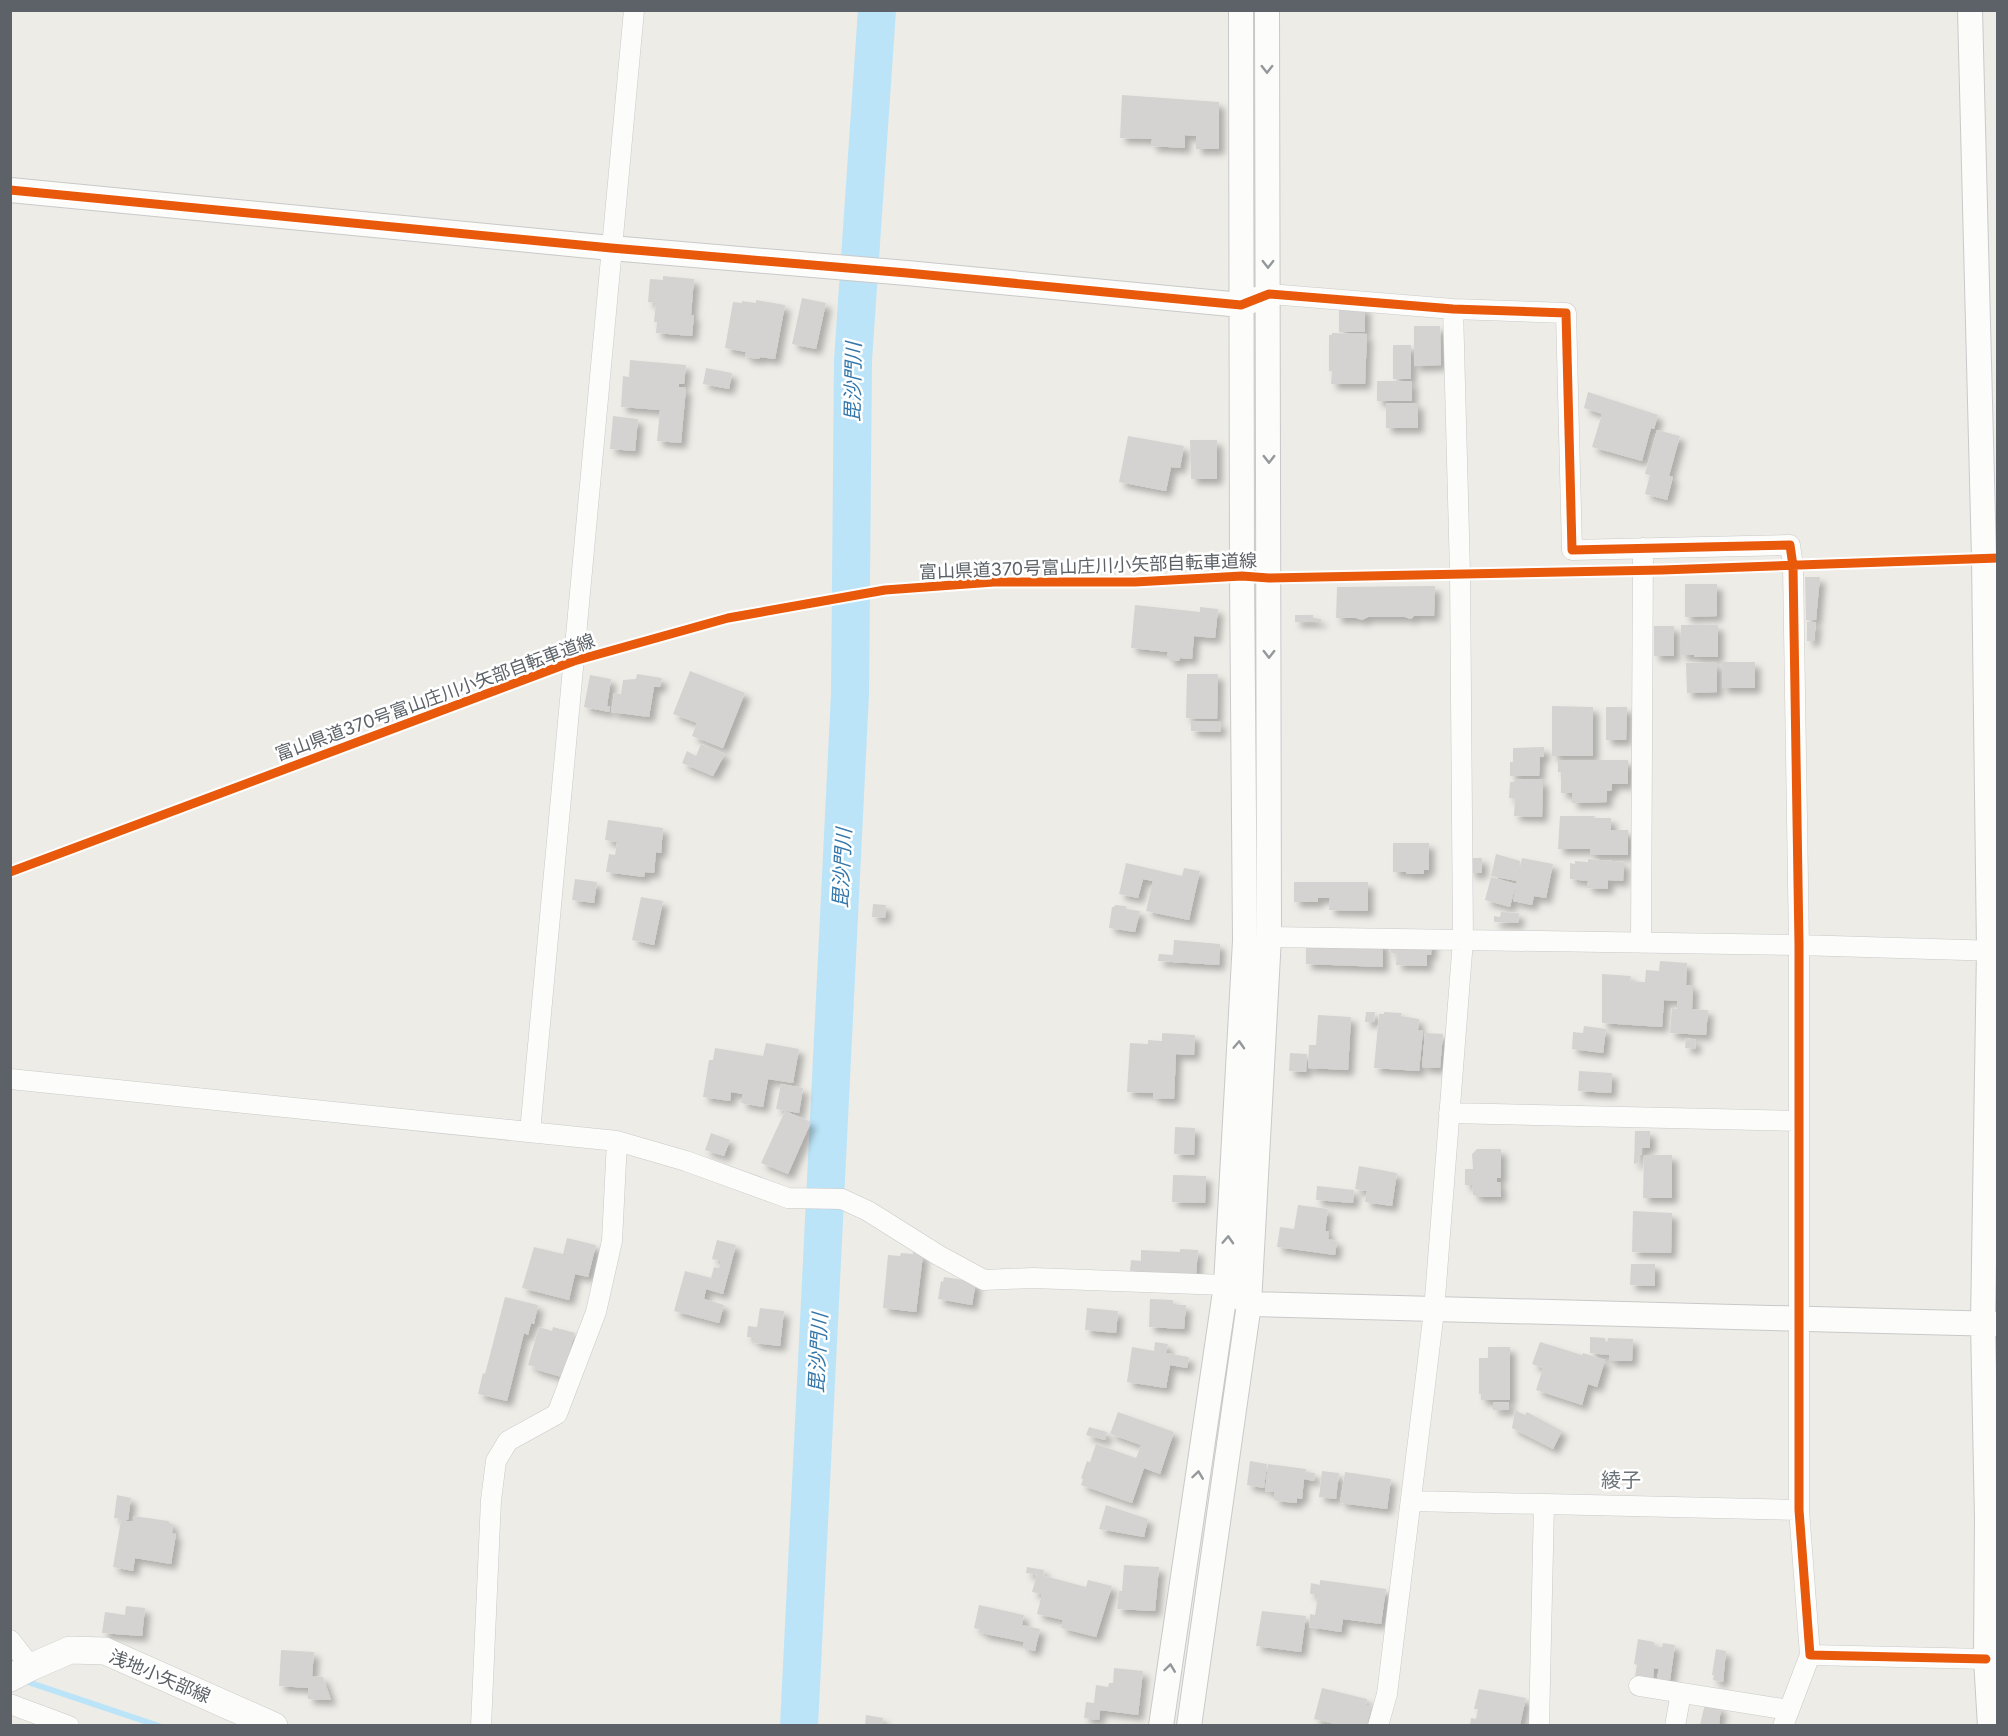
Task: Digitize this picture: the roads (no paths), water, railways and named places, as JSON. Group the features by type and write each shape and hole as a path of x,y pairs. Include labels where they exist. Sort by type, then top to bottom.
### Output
{"main road":[{"name":"浅地小矢部線","path":"21,1672 70,1650 105,1651 274,1725"}],"street":[{"path":"530,1132 634,10"},
{"path":"1161,1725 1226,1285 1245,941 1241,10"},
{"path":"1189,1725 1249,1304 1269,937 1267,10"},
{"path":"1970,10 1992,685 1993,950 1990,1324 1992,1519 1986,1659 1990,1725"},
{"path":"10,190 611,248 1241,305 1269,294 1453,309 1566,313 1572,550 1790,545 1793,566 1799,945 1799,1510 1810,1655 1786,1718 1681,1693 1639,1686"},
{"path":"1378,1725 1387,1694 1434,1311 1463,940 1460,573 1453,309"},
{"path":"1641,943 1643,548"},
{"path":"1269,937 1993,950"},
{"path":"10,1079 617,1141 686,1161 788,1198 842,1199 868,1211 938,1255 984,1280 1033,1278 1226,1285 1249,1304 1434,1311 1990,1324"},
{"path":"1449,1113 1799,1121"},
{"path":"481,1725 491,1500 496,1461 508,1441 557,1414 596,1312 612,1241 617,1141"},
{"path":"1411,1501 1799,1510"},
{"path":"1539,1725 1544,1504"},
{"path":"10,1640 21,1672"},
{"path":"1810,1655 1986,1659"},
{"path":"1675,1725 1681,1693"},
{"path":"10,1704 69,1725"}],"waterway":[{"name":"毘沙門川","path":"799,1726 850,694 853,360 877,10"},
{"path":"22,1680 159,1726"}],"district":[{"name":"綾子","path":"1621,1480"}]}
